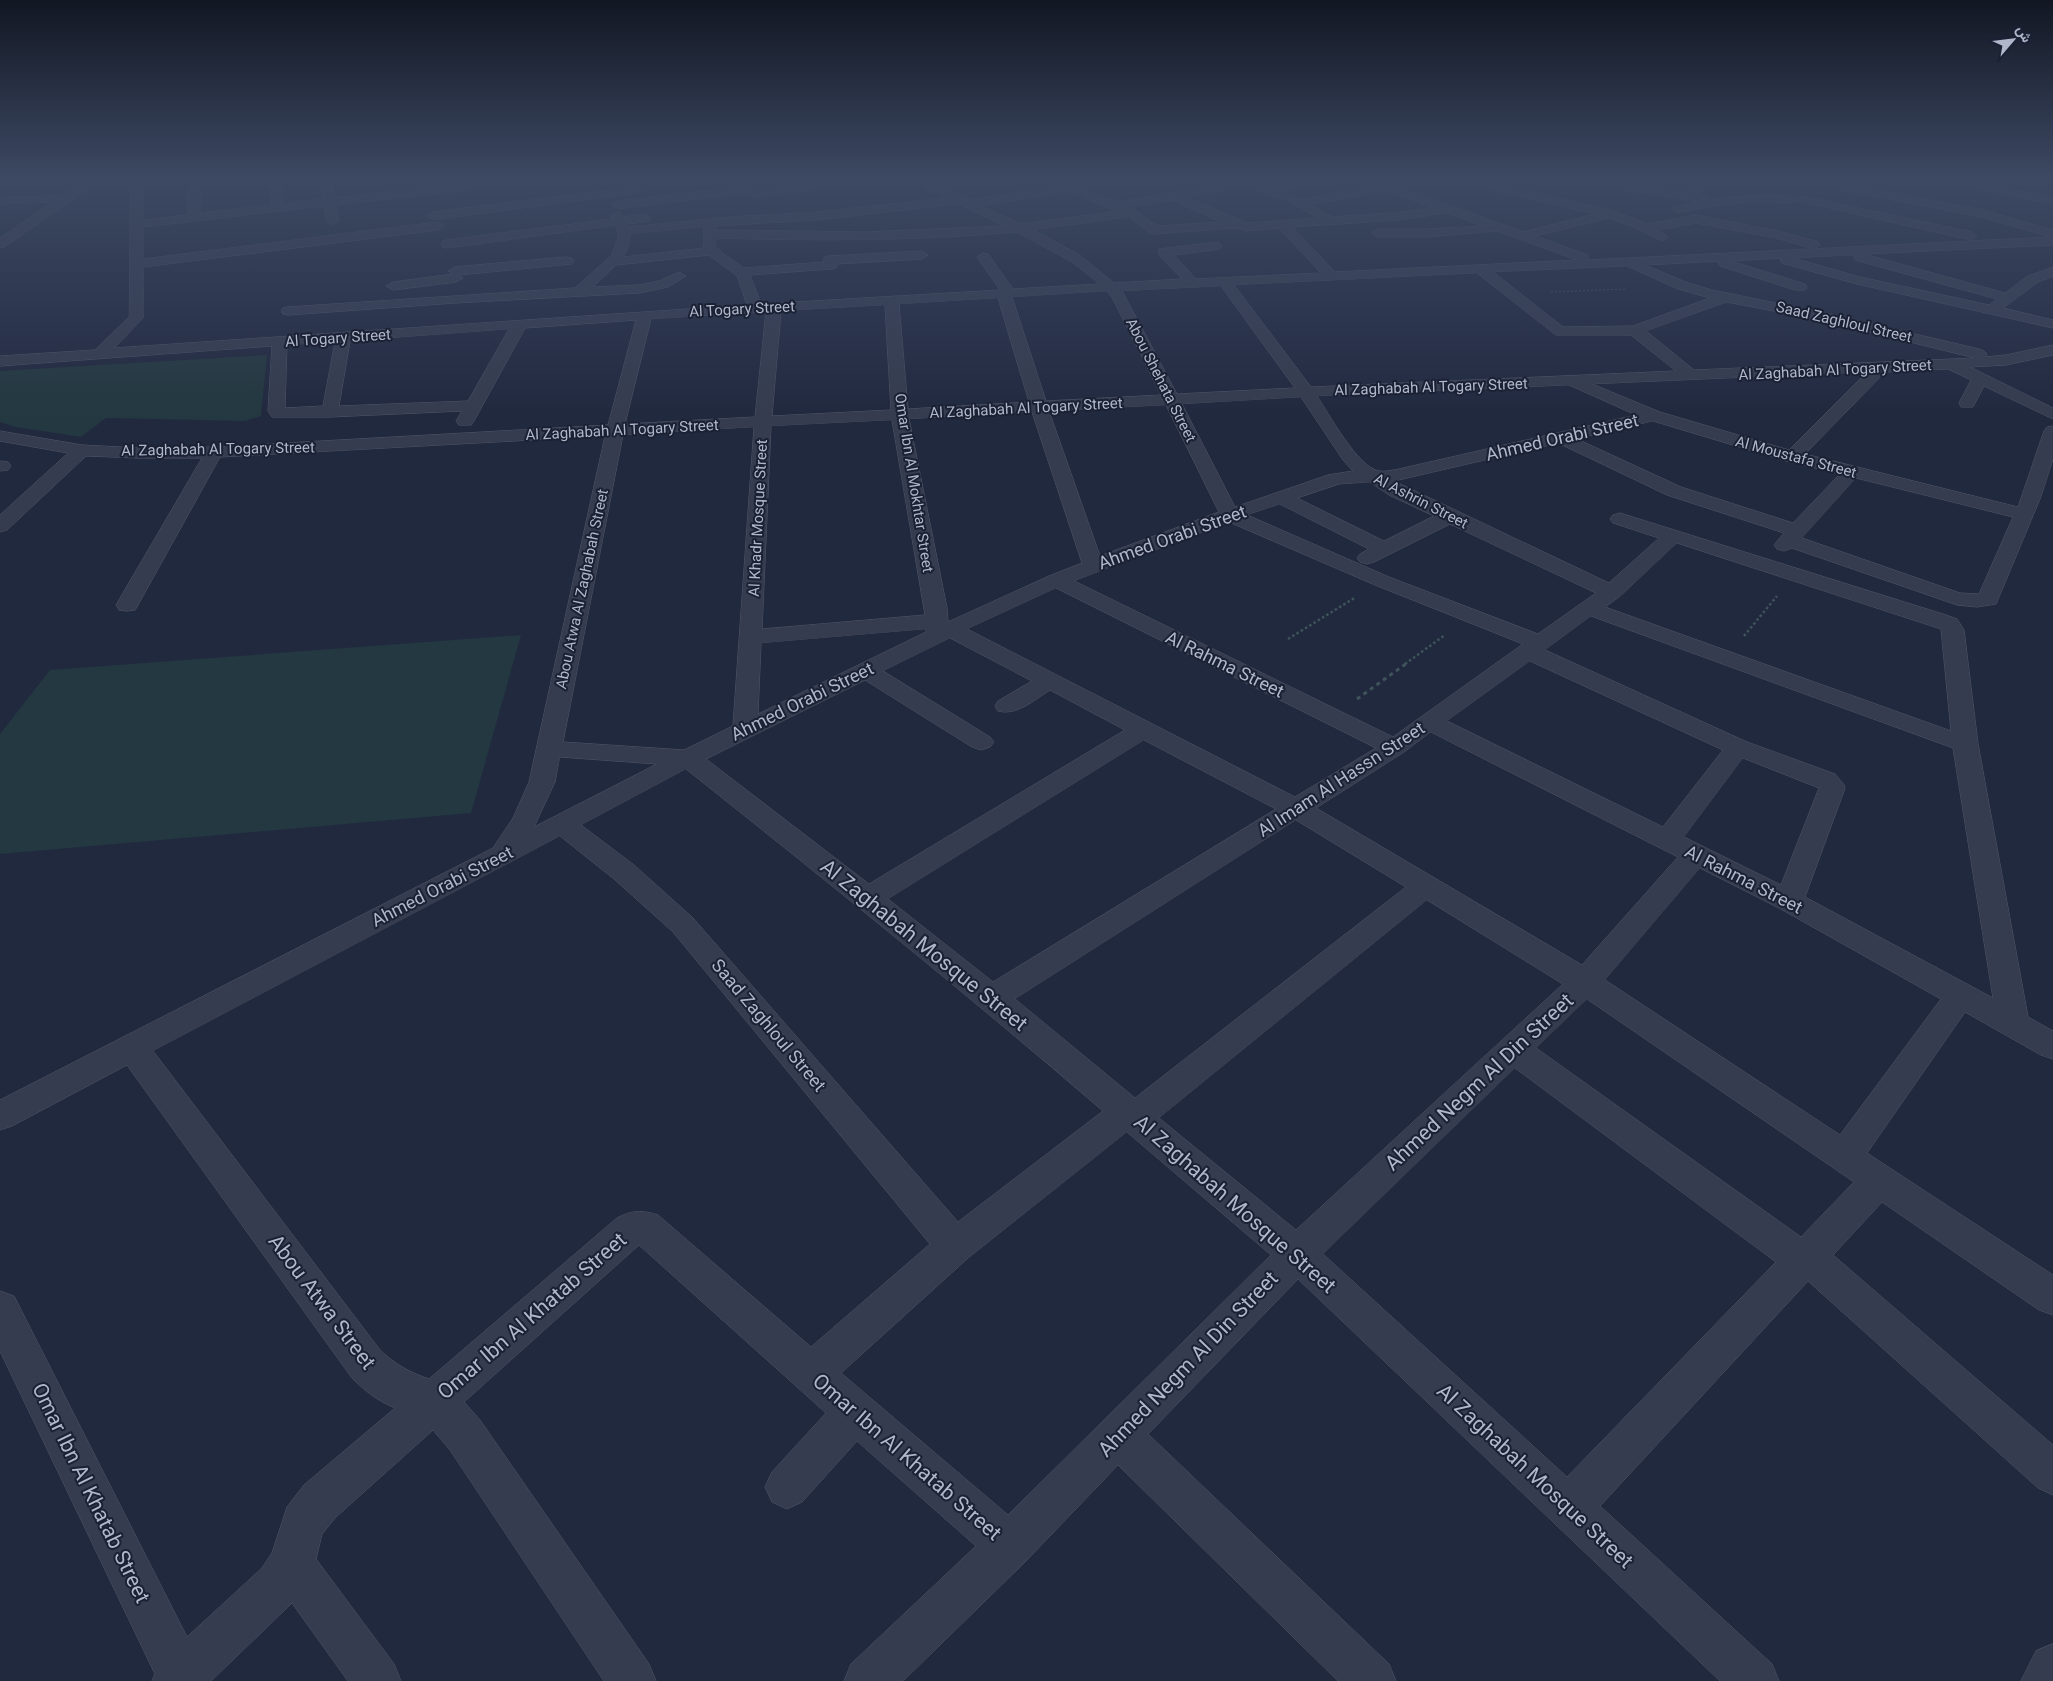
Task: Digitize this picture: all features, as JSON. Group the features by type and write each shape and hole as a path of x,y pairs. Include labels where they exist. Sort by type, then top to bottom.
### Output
{"street":[{"path":"98,355 136,318 137,256"},
{"path":"137,264 180,256"},
{"path":"443,330 455,279 450,256"},
{"path":"455,279 496,256"},
{"path":"288,311 568,256"},
{"path":"560,274 570,256"},
{"path":"579,292 616,256"},
{"path":"612,262 662,256"},
{"path":"720,256 741,272 765,308"},
{"path":"827,256 848,303"},
{"path":"741,272 894,256"},
{"name":"Abou Shehata Street","path":"1071,256 1111,287 1118,295 1230,515"},
{"path":"1168,256 1192,282"},
{"path":"1313,256 1331,276"},
{"path":"1579,256 1594,262"},
{"path":"1700,256 1800,287"},
{"name":"Al Togary Street","path":"0,361 645,315 1192,282 1229,273 1246,280 1729,256"},
{"path":"1777,256 1830,273 2053,324"},
{"path":"1857,256 2008,298"},
{"path":"982,257 1007,293 1039,407 1093,565"},
{"name":"Saad Zaghloul Street","path":"1626,261 1683,286 2006,360"},
{"path":"1479,268 1561,332 1635,330 1726,297"},
{"path":"1830,273 1845,269"},
{"path":"1991,310 2033,278 2053,270"},
{"name":"Al Ashrin Street","path":"1229,273 1348,456 1372,477 1448,517 1610,592"},
{"path":"455,279 579,292 647,288 663,284 679,276"},
{"path":"378,288 455,279 594,278"},
{"path":"330,294 292,301 277,342 276,411 283,414 473,406"},
{"name":"Omar Ibn Al Mokhtar Street","path":"892,300 900,415 941,628"},
{"name":"Al Khadr Mosque Street","path":"745,729 752,637 762,422 765,308"},
{"name":"Abou Atwa Al Zaghabah Street","path":"502,855 526,818 542,782 615,430 645,315"},
{"path":"454,439 519,325"},
{"path":"1635,330 1691,376"},
{"path":"330,412 343,337"},
{"name":"Al Zaghabah Al Togary Street","path":"0,436 82,450 139,453 214,452 1306,392 1880,368 2006,360 2052,352"},
{"path":"1951,364 2053,414"},
{"path":"1792,457 1880,368"},
{"path":"1967,403 1980,378"},
{"name":"Al Moustafa Street","path":"1574,382 1609,399 1652,416 1792,457 1852,473 2033,505"},
{"name":"Ahmed Orabi Street","path":"0,1116 688,758 866,670 941,628 1093,565 1230,515 1344,477 1400,475 1652,416"},
{"path":"1559,437 1674,492 1793,535 1957,599 1983,601 1990,596 2033,505 2053,431"},
{"path":"4,518 82,450"},
{"path":"127,605 214,452"},
{"path":"1765,565 1852,473"},
{"path":"1282,498 1384,549"},
{"path":"1230,515 1382,581 1471,616 1738,747 1826,780 1832,786 1789,901"},
{"path":"1349,567 1448,517"},
{"path":"1620,519 1949,624 1954,630 1965,744 2013,1023"},
{"name":"Al Imam Al Hassn Street","path":"992,998 1394,747 1610,592 1673,536"},
{"name":"Al Rahma Street","path":"1056,580 1394,747"},
{"path":"1588,608 1965,744"},
{"path":"752,637 941,628 1048,681 1297,809 1585,982 2053,1297"},
{"path":"866,670 981,742"},
{"path":"1007,706 1048,681"},
{"name":"Al Rahma Street","path":"1430,722 1789,901 2053,1046"},
{"path":"868,898 1142,730"},
{"name":"Ahmed Negm Al Din Street","path":"868,1681 1009,1546 1297,1254 1585,982 1682,847 1738,747"},
{"path":"549,749 688,758"},
{"name":"Al Zaghabah Mosque Street","path":"688,758 868,898 992,998 1297,1254 1755,1681"},
{"name":"Saad Zaghloul Street","path":"562,824 624,870 683,925 955,1246"},
{"path":"811,1373 955,1246 1131,1115 1426,886"},
{"path":"1845,1156 1961,994"},
{"name":"Abou Atwa Street","path":"132,1047 366,1364 379,1377 396,1388 435,1401 466,1435 632,1681"},
{"path":"1514,1050 1805,1258 2053,1473"},
{"path":"1568,1507 1879,1180"},
{"name":"Omar Ibn Al Khatab Street","path":"0,1310 178,1678 278,1584 292,1564 298,1535 310,1512 320,1501 630,1230 640,1226 646,1227 1009,1546"},
{"path":"787,1487 855,1412"},
{"path":"1118,1435 1372,1681"},
{"path":"292,1564 377,1681"},
{"path":"2045,1681 2053,1668"}],"path":[{"path":"1512,294 1683,286"},
{"path":"1726,658 1795,574"},
{"path":"1288,639 1382,581"},
{"path":"1332,717 1471,616"}],"shaded area":[{"path":"267,355 261,416 245,421 106,418 81,437 16,427 0,422 0,371"},
{"path":"521,635 471,813 0,854 0,734 50,670"}]}
